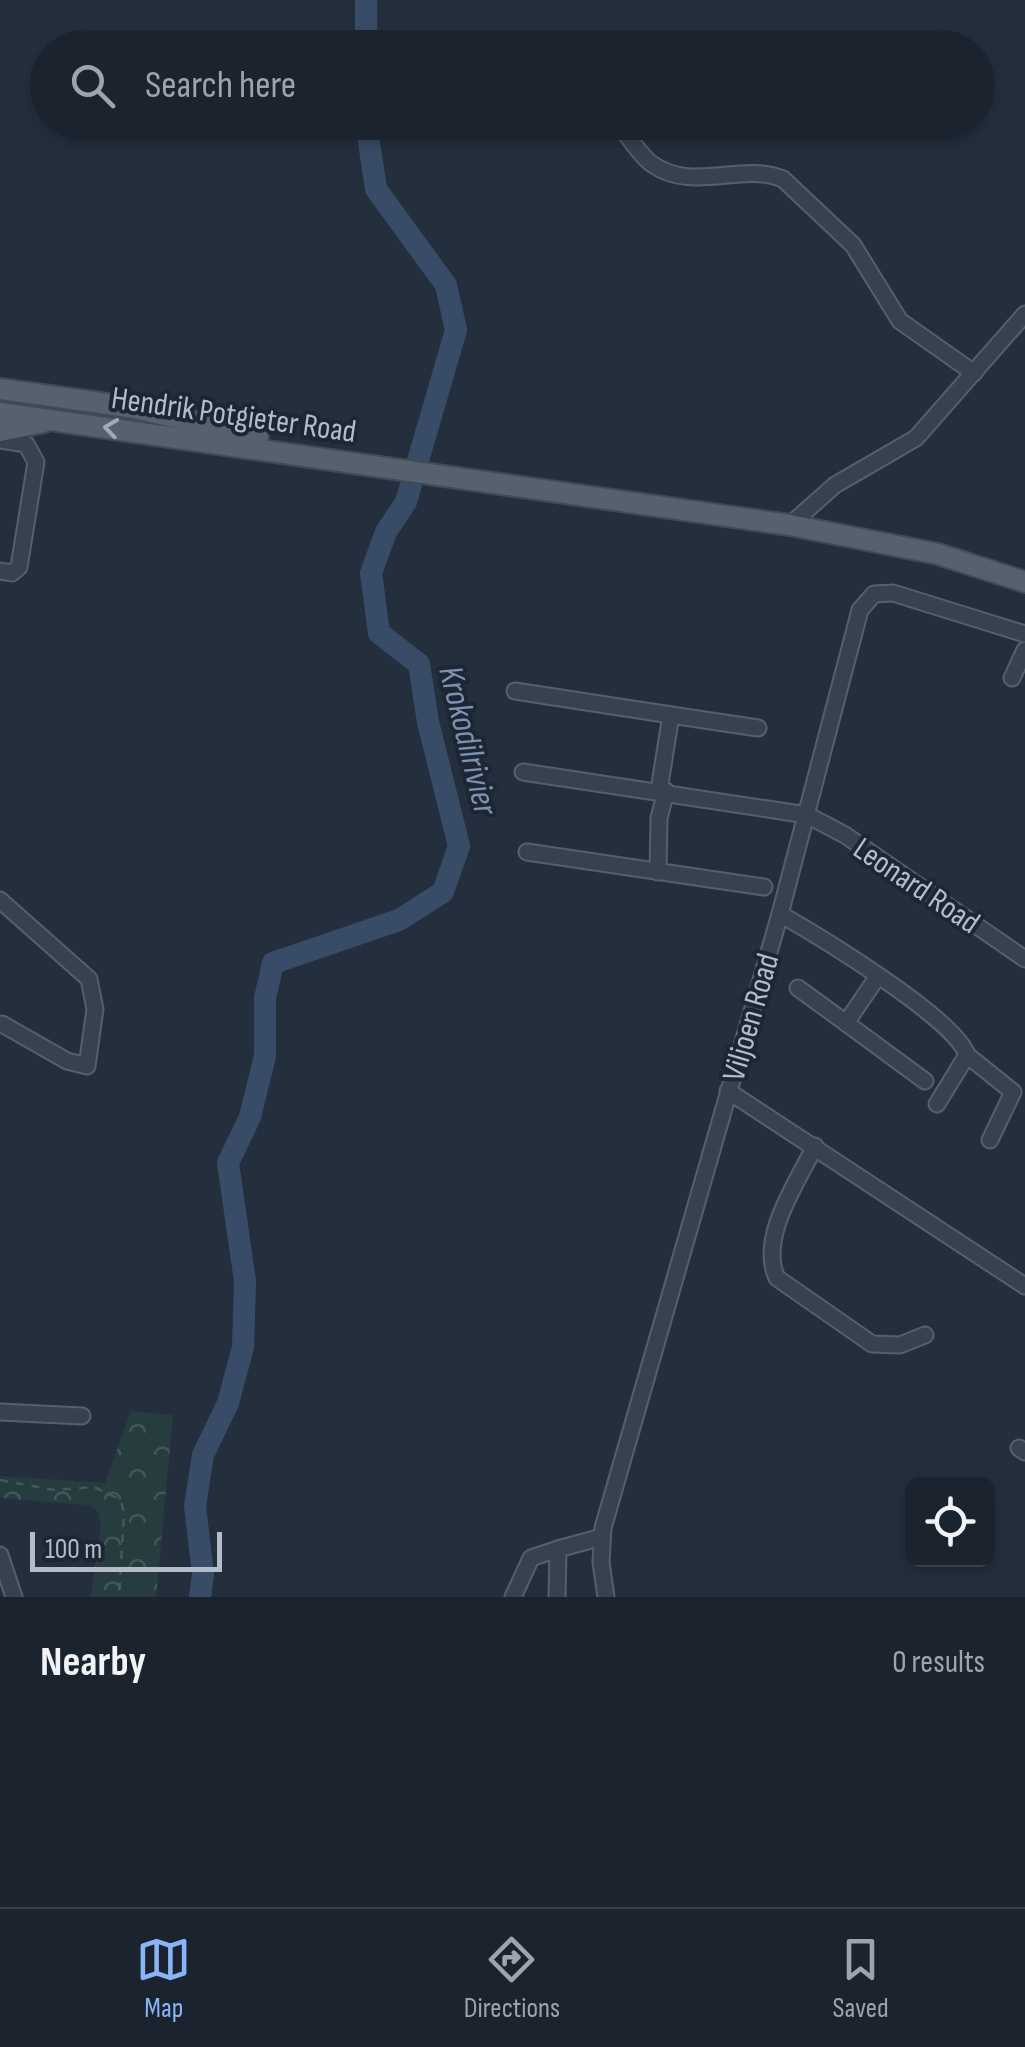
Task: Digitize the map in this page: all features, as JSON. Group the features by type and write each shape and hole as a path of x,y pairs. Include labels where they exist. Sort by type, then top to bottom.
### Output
{"main road":[{"name":"Hendrik Potgieter Road","path":"0,389 129,407 383,464"},
{"name":"Hendrik Potgieter Road","path":"0,413 383,464"},
{"path":"0,431 19,431 50,420"},
{"path":"383,464 790,526 938,554 1025,582"}],"street":[{"path":"632,140 653,165 668,171 704,178 769,175 783,179 853,245 900,321 974,373"},
{"path":"790,526 847,476 916,438 1025,314"},
{"path":"0,440 26,444 36,462 19,567 12,573 0,571"},
{"name":"Viljoen Road","path":"606,1597 602,1536 808,815 860,610 868,598 893,593 1025,634"},
{"path":"1012,678 1025,650"},
{"path":"515,691 758,728"},
{"path":"658,872 659,818 671,715"},
{"path":"523,772 808,815"},
{"name":"Leonard Road","path":"808,815 1025,959"},
{"path":"527,852 764,886"},
{"path":"0,900 89,979 95,1010 88,1066 67,1061 2,1024"},
{"path":"780,914 878,976 958,1040 966,1055 1013,1092 990,1140"},
{"path":"846,1023 878,976"},
{"path":"798,988 925,1081"},
{"path":"937,1104 966,1055"},
{"path":"728,1091 1025,1286"},
{"path":"816,1146 776,1235 772,1267 778,1278 872,1344 900,1345 925,1335"},
{"path":"0,1412 82,1416"},
{"path":"513,1597 531,1558 602,1536"},
{"path":"557,1597 558,1548"},
{"path":"0,1555 14,1597"}],"path":[{"path":"0,1480 54,1490 94,1488 121,1500 124,1513 119,1597"}],"green space":[{"path":"131,1411 173,1415 156,1597 91,1597 101,1525 97,1510 89,1505 0,1498 0,1476 105,1483"}],"waterway":[{"name":"Krokodilrivier","path":"366,0 366,30"},
{"name":"Krokodilrivier","path":"200,1597 203,1575 195,1506 203,1455 228,1403 243,1347 245,1281 228,1163 250,1117 265,1056 265,998 273,963 399,920 443,892 459,846 428,722 419,664 379,633 371,573 386,532 406,502 456,330 446,285 376,189 369,140"}]}
